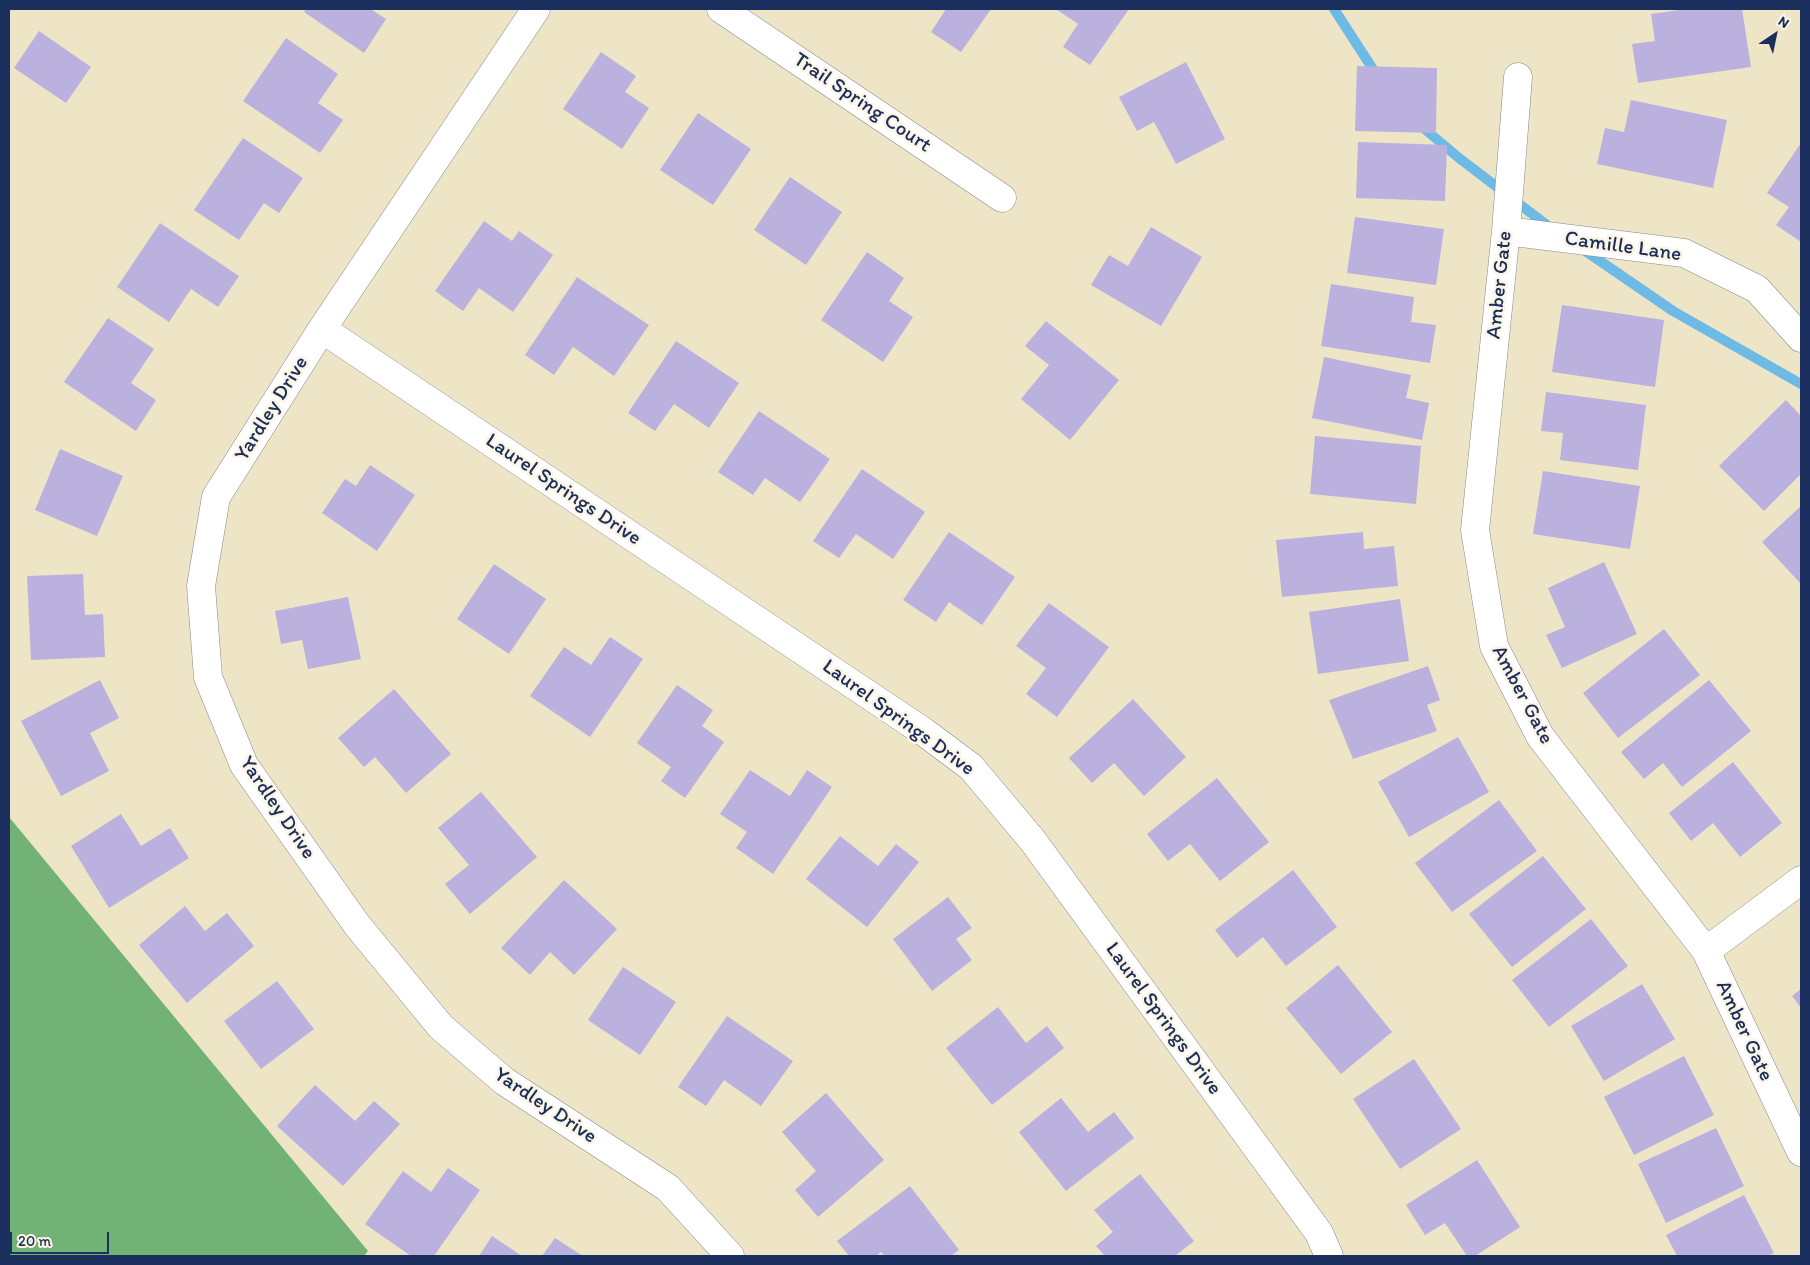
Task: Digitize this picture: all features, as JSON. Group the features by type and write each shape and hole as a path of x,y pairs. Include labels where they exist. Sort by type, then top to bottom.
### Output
{"street":[{"name":"Yardley Drive","path":"536,9 322,329 216,497 201,586 208,677 244,765 357,925 441,1026 504,1081 668,1188 730,1256"},
{"name":"Trail Spring Court","path":"721,9 1002,198"},
{"name":"Amber Gate","path":"1518,77 1506,231 1475,530 1494,646 1540,736 1706,950 1801,1152"},
{"name":"Camille Lane","path":"1506,231 1684,253 1757,289 1801,338"},
{"name":"Laurel Springs Drive","path":"322,329 924,732 971,766 1032,841 1319,1233 1329,1256"},
{"path":"1706,950 1801,880"}],"green space":[{"path":"9,817 368,1251 364,1256 9,1256"}],"building":[{"path":"306,9 373,9 386,19 364,53 304,12"},
{"path":"946,9 991,9 961,52 931,32"},
{"path":"1056,9 1129,9 1090,65 1063,47 1078,24"},
{"path":"1687,9 1742,9 1751,67 1638,83 1632,44 1655,41 1651,14"},
{"path":"39,31 91,67 66,103 14,68"},
{"path":"286,38 338,74 318,103 343,120 320,153 243,101"},
{"path":"601,52 636,76 625,92 649,108 622,149 563,109"},
{"path":"1186,62 1225,139 1176,164 1154,122 1137,131 1119,97"},
{"path":"1357,66 1437,68 1436,133 1355,131"},
{"path":"1631,100 1727,120 1713,188 1597,164 1605,128 1624,132"},
{"path":"698,113 751,149 713,205 660,170"},
{"path":"243,138 303,178 279,213 264,203 239,240 194,210"},
{"path":"1358,142 1447,145 1445,201 1356,198"},
{"path":"1801,143 1801,242 1776,225 1789,207 1767,193"},
{"path":"790,177 842,212 806,265 754,230"},
{"path":"1355,217 1444,229 1436,285 1347,273"},
{"path":"484,221 512,241 519,231 553,255 513,312 479,288 463,311 435,291"},
{"path":"160,223 239,276 218,307 191,289 169,322 117,287"},
{"path":"1151,227 1202,257 1161,326 1091,285 1109,255 1128,266"},
{"path":"867,252 904,278 889,301 913,317 883,362 821,320"},
{"path":"577,277 649,325 614,376 573,347 554,375 525,355"},
{"path":"1331,284 1414,297 1411,322 1436,325 1430,363 1321,346"},
{"path":"1562,305 1664,320 1655,387 1552,372"},
{"path":"108,318 154,349 131,383 156,400 136,431 64,382"},
{"path":"1046,321 1119,380 1070,440 1021,399 1049,365 1025,346"},
{"path":"676,341 739,383 709,428 674,404 655,431 628,413"},
{"path":"1324,357 1411,375 1406,398 1429,403 1422,440 1312,418"},
{"path":"1546,392 1646,405 1638,470 1560,460 1563,433 1541,431"},
{"path":"1786,400 1801,416 1801,474 1764,511 1719,466"},
{"path":"759,411 830,459 800,502 765,478 753,495 718,472"},
{"path":"1315,436 1421,446 1416,504 1310,494"},
{"path":"60,449 123,476 97,536 35,510"},
{"path":"370,465 415,495 377,551 322,513 345,479 356,486"},
{"path":"862,469 925,512 893,559 856,534 839,558 813,541"},
{"path":"1543,471 1640,486 1630,549 1533,534"},
{"path":"1801,506 1801,584 1762,542"},
{"path":"949,532 1015,577 982,625 949,602 936,622 903,600"},
{"path":"1363,532 1364,549 1394,546 1398,586 1282,597 1276,540"},
{"path":"1604,562 1637,634 1562,668 1546,635 1565,627 1548,588"},
{"path":"494,564 546,599 509,654 457,619"},
{"path":"83,574 85,615 103,614 105,657 31,660 27,576"},
{"path":"348,597 361,659 308,669 302,640 281,644 275,611"},
{"path":"1400,599 1409,661 1318,674 1309,612"},
{"path":"1049,603 1109,647 1057,717 1026,694 1046,668 1016,646"},
{"path":"1664,629 1700,675 1618,738 1583,693"},
{"path":"610,637 643,659 590,737 530,696 564,647 591,665"},
{"path":"1428,666 1440,700 1427,705 1437,731 1353,759 1329,700"},
{"path":"100,680 119,718 90,733 109,771 61,796 21,721"},
{"path":"1709,680 1751,731 1682,787 1663,763 1644,779 1621,752"},
{"path":"677,685 713,710 702,726 724,742 685,798 661,781 671,767 637,743"},
{"path":"394,689 451,754 406,793 375,757 364,767 338,738"},
{"path":"1133,699 1186,757 1144,796 1114,763 1092,783 1069,758"},
{"path":"1458,737 1489,792 1409,837 1378,782"},
{"path":"1733,762 1782,823 1740,857 1713,823 1691,841 1669,813"},
{"path":"750,770 790,796 807,770 832,787 773,874 736,848 747,832 720,814"},
{"path":"1217,778 1269,842 1220,881 1190,844 1168,861 1147,834"},
{"path":"481,792 537,857 470,914 445,884 469,865 438,828"},
{"path":"1499,800 1537,851 1452,912 1415,863"},
{"path":"121,814 141,846 170,828 189,858 109,908 71,846"},
{"path":"840,836 878,866 896,844 919,862 867,927 806,879"},
{"path":"1543,856 1586,909 1512,967 1469,914"},
{"path":"1293,870 1337,927 1286,966 1263,937 1237,958 1215,930"},
{"path":"564,880 617,929 574,975 550,952 530,975 501,948"},
{"path":"948,897 972,928 956,939 972,960 932,991 893,939"},
{"path":"185,906 205,931 227,913 254,946 187,1003 139,945"},
{"path":"1591,919 1628,966 1549,1027 1512,980"},
{"path":"1338,965 1392,1032 1341,1074 1286,1008"},
{"path":"623,967 676,1002 640,1055 588,1020"},
{"path":"277,981 314,1029 261,1069 224,1021"},
{"path":"1642,984 1675,1039 1604,1081 1571,1026"},
{"path":"1801,989 1801,1008 1792,996"},
{"path":"998,1007 1026,1043 1047,1026 1064,1048 992,1105 946,1048"},
{"path":"727,1016 793,1061 761,1106 724,1080 706,1106 678,1087"},
{"path":"1684,1056 1714,1115 1634,1155 1604,1097"},
{"path":"1414,1059 1461,1129 1400,1169 1353,1099"},
{"path":"315,1085 355,1121 374,1101 400,1124 343,1186 277,1126"},
{"path":"826,1093 884,1160 818,1217 795,1190 816,1171 782,1132"},
{"path":"1061,1098 1088,1132 1114,1112 1134,1138 1066,1191 1019,1132"},
{"path":"1716,1128 1744,1186 1666,1223 1638,1164"},
{"path":"1477,1160 1520,1227 1475,1256 1467,1256 1445,1223 1425,1235 1406,1205"},
{"path":"448,1168 480,1190 434,1256 411,1256 365,1224 403,1171 431,1192"},
{"path":"1140,1174 1194,1241 1175,1256 1105,1256 1096,1246 1113,1232 1094,1210"},
{"path":"910,1186 959,1250 951,1256 885,1256 881,1252 876,1256 849,1256 837,1241"},
{"path":"1744,1195 1774,1253 1768,1256 1677,1256 1666,1235"},
{"path":"492,1236 522,1256 479,1256"},
{"path":"555,1238 583,1256 542,1256"}],"waterway":[{"path":"1334,9 1378,77"},
{"path":"1420,125 1459,158 1552,229"},
{"path":"1581,248 1673,311 1801,384"}]}
